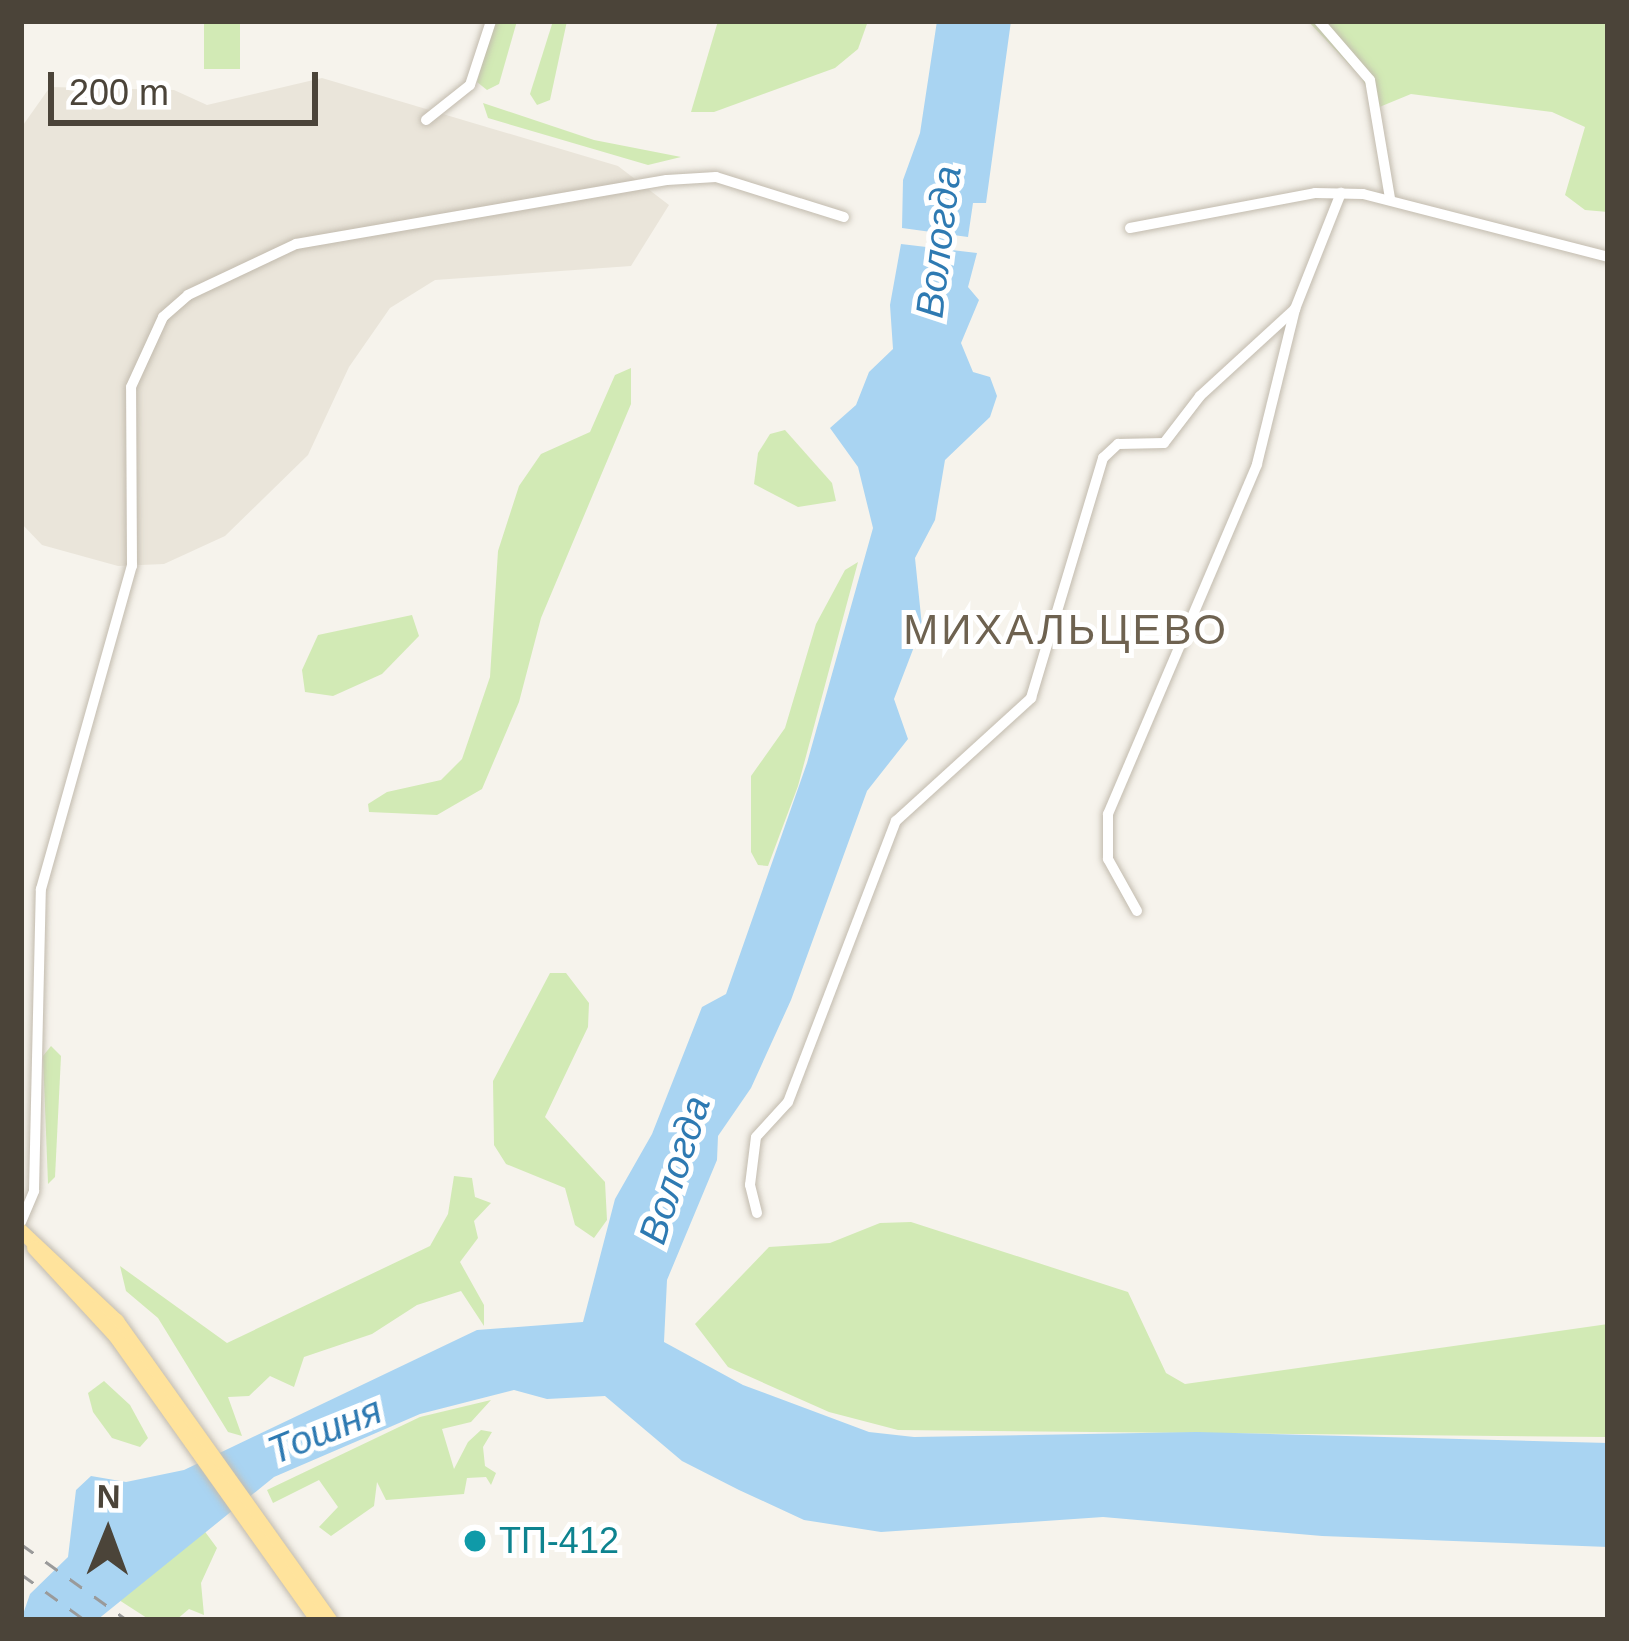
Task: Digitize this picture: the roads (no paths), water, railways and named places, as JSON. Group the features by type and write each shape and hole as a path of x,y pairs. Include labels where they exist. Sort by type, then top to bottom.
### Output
{"main road":[{"path":"21,1233 101,1302 317,1620"},
{"path":"249,1520 330,1620"}],"street":[{"path":"426,120 470,85 491,21"},
{"path":"1319,21 1370,80 1390,198"},
{"path":"21,1222 34,1191 41,889 132,566 131,387 163,317 188,295 296,244 680,178 743,183 844,217"},
{"path":"1137,911 1108,859 1108,814 1257,464 1295,309 1341,194"},
{"path":"1130,228 1341,194 1390,198 1608,257"},
{"path":"757,1213 750,1185 756,1137 788,1102 896,821 1031,698 1103,458 1118,444 1172,437 1200,396 1295,309"}],"water":[{"path":"937,21 1011,21 986,203 973,203 968,237 902,228 903,180 920,133"},
{"name":"Тошня","path":"901,244 977,253 968,287 979,300 961,343 973,372 990,377 997,396 990,417 945,460 935,520 915,558 922,626 894,699 908,739 867,791 791,1000 751,1088 718,1136 717,1160 667,1280 664,1342 743,1385 869,1432 914,1437 1197,1432 1608,1443 1608,1547 1322,1536 1103,1517 881,1532 804,1520 739,1490 682,1461 605,1396 547,1399 514,1390 420,1414 274,1477 97,1620 21,1620 30,1594 68,1557 76,1490 91,1476 126,1482 184,1470 477,1330 583,1322 615,1199 652,1134 702,1007 726,994 807,763 873,528 858,467 830,428 856,405 869,372 893,349 890,305"}],"waterway":[{"name":"Вологда","path":"938,271 945,213"}],"railway":[{"path":"21,1544 127,1620"},
{"path":"21,1574 85,1620"}],"place":[{"name":"ТП-412","path":"475,1541"}],"district":[{"name":"МИХАЛЬЦЕВО","path":"1066,630"}]}
